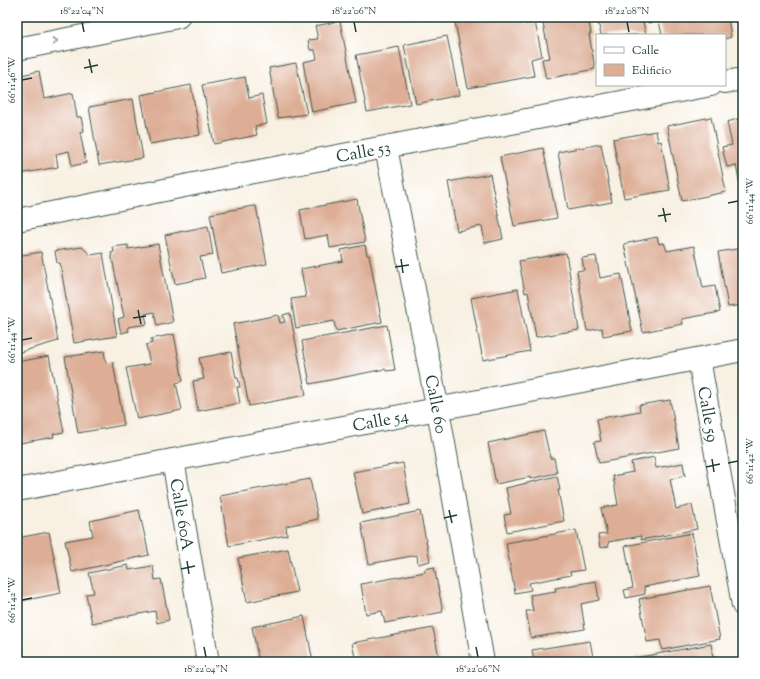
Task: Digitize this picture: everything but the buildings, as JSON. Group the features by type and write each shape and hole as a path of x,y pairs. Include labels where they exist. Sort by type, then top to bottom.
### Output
{"street":[{"path":"17,49 178,17"},
{"path":"726,82 743,79"},
{"name":"Calle 53","path":"17,220 235,176 706,86"},
{"name":"Calle 60","path":"386,148 438,410 483,662"},
{"name":"Calle 54","path":"17,490 743,350"},
{"name":"Calle 59","path":"699,359 741,596"},
{"name":"Calle 60A","path":"173,460 208,662"}]}
